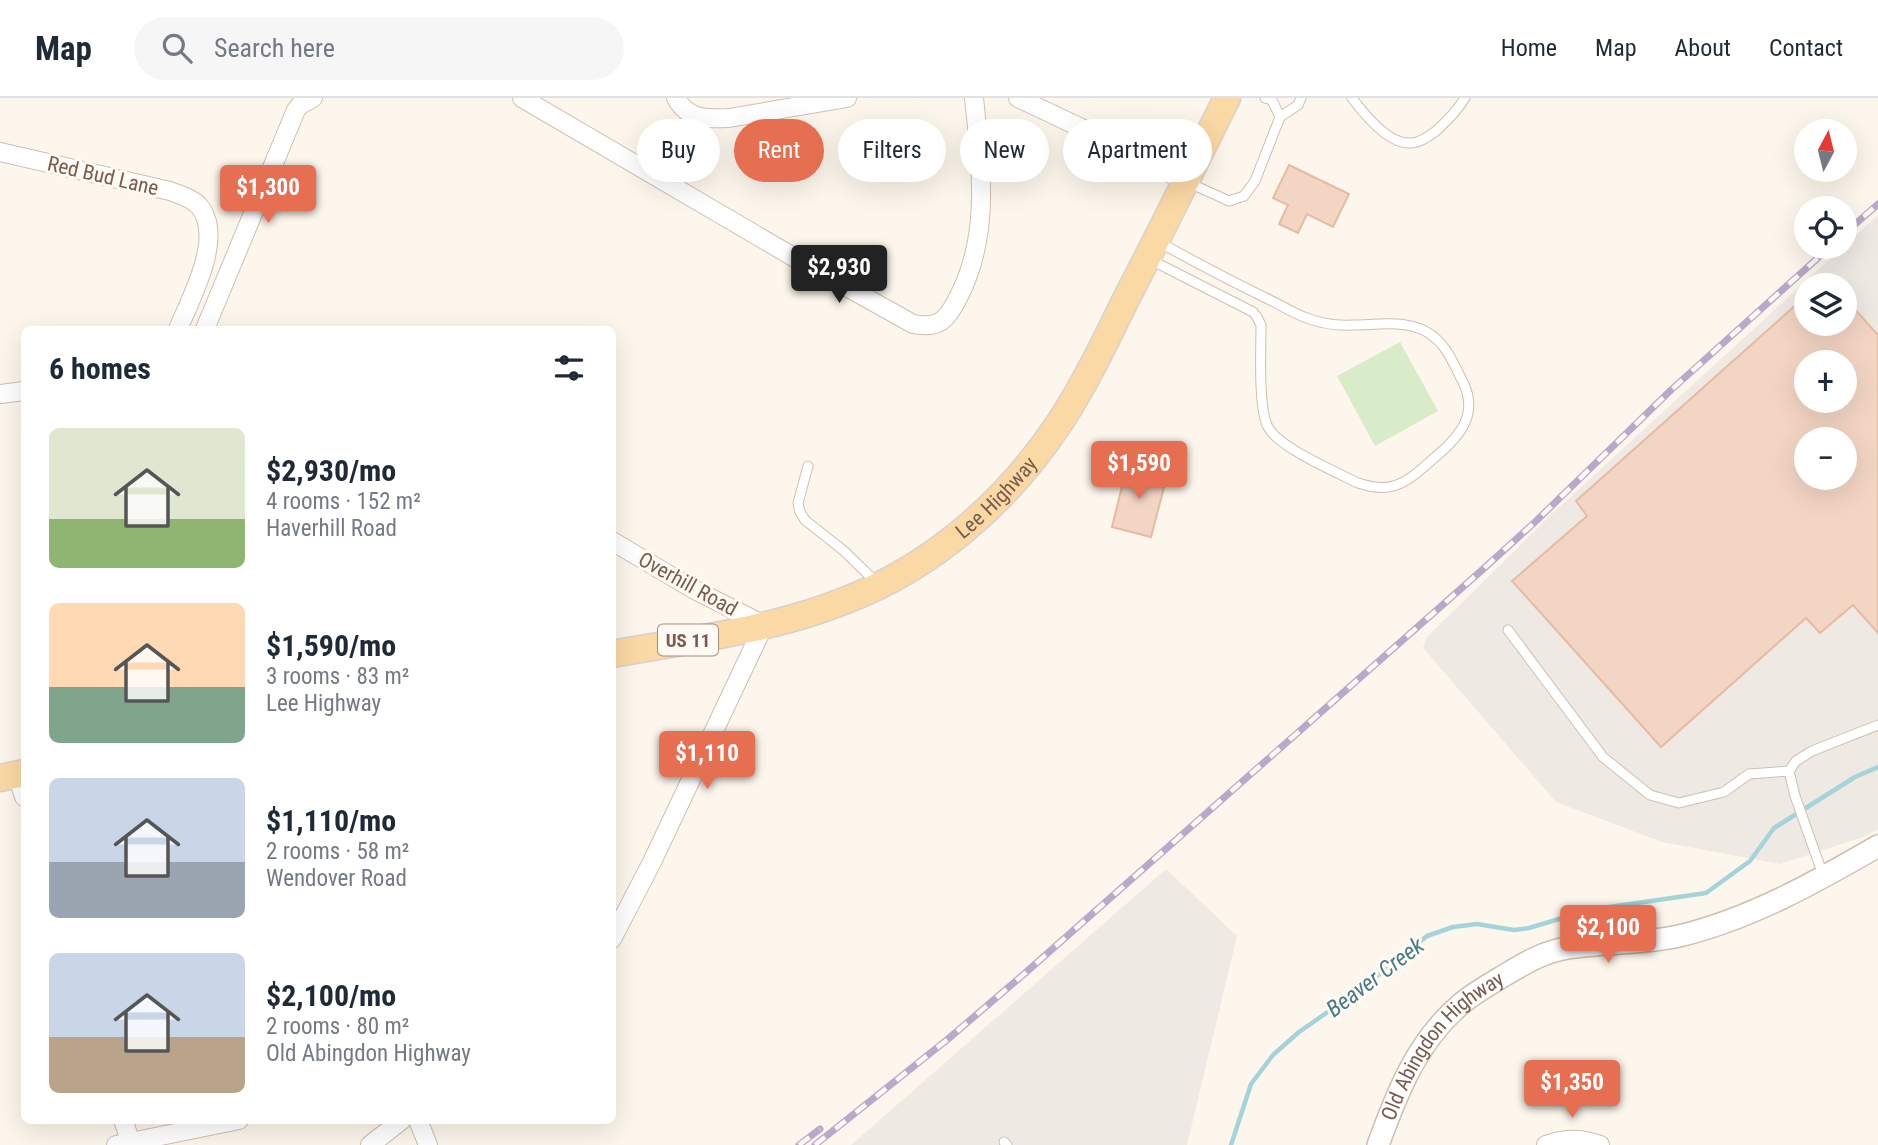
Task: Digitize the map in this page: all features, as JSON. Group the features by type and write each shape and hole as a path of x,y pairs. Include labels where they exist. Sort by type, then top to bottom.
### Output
{"main road":[{"name":"Lee Highway","path":"1212,126 1225,99"},
{"name":"Lee Highway","path":"616,652 764,625 808,614 880,585 906,571 955,537 1008,489 1035,457 1078,394 1185,182"}],"street":[{"path":"206,326 296,110 300,104 313,98"},
{"path":"522,98 802,262 913,324 924,326 942,321 951,312 963,289 976,249 981,211 981,172 974,98"},
{"path":"676,98 688,113 698,118 713,119 847,98"},
{"path":"1018,98 1063,119"},
{"name":"Red Bud Lane","path":"0,152 170,191 198,205 208,228 208,247 179,326"},
{"path":"0,394 21,391"},
{"name":"Overhill Road","path":"616,543 693,589 764,625"},
{"path":"616,931 652,862 764,625"},
{"name":"Old Abingdon Highway","path":"1378,1145 1395,1097 1408,1071 1434,1032 1462,1003 1526,962 1567,948 1638,943 1715,926 1824,876 1878,846"},
{"path":"124,1124 126,1144 220,1124"},
{"path":"370,1145 397,1124"},
{"path":"420,1124 428,1145"},
{"path":"1546,1145 1578,1139 1600,1145"}],"lane":[{"path":"1265,98 1272,100 1280,117"},
{"path":"1185,182 1228,201 1244,196 1255,181 1280,117 1298,105 1301,98"},
{"path":"1352,98 1381,130 1398,141 1410,144 1419,142 1447,121 1465,98"},
{"path":"1152,249 1218,275 1306,317 1349,326 1381,324 1422,330 1444,347 1467,391 1468,416 1463,427 1454,440 1411,479 1385,488 1371,488 1348,478 1284,444 1273,434 1263,412 1261,325 1258,317 1152,249"},
{"path":"808,466 800,495 800,512 805,520 844,551 880,585"},
{"path":"1508,630 1603,757 1650,795 1679,803 1724,792 1749,774 1789,771"},
{"path":"1824,876 1795,796 1789,771 1796,761 1812,751 1878,725"}],"shaded area":[{"path":"1878,215 1878,829 1863,837 1780,864 1662,842 1556,802 1423,648 1426,638 1557,509 1794,292 1794,336 1857,336 1857,273 1815,273 1830,259 1857,259 1857,234"},
{"path":"1166,869 1237,936 1187,1145 851,1145"}],"green space":[{"path":"1400,342 1438,411 1375,446 1337,376"}],"building":[{"path":"1289,165 1349,194 1333,227 1307,214 1298,233 1279,224 1288,205 1273,198"},
{"path":"1794,307 1794,336 1857,336 1857,312 1878,335 1878,633 1853,605 1820,633 1806,618 1661,747 1512,581 1587,516 1576,501"},
{"path":"1127,466 1167,476 1151,537 1112,527"}],"waterway":[{"name":"Beaver Creek","path":"1231,1145 1251,1084 1273,1055 1299,1032 1362,988 1427,936 1453,927 1477,924 1514,930 1529,928 1589,910 1706,893 1750,861 1774,828 1855,777 1878,767"}],"railway":[{"path":"1857,223 1878,204"},
{"path":"815,1145 948,1039 1024,974 1481,571 1671,390 1817,259"},
{"path":"799,1145 820,1129"}]}
